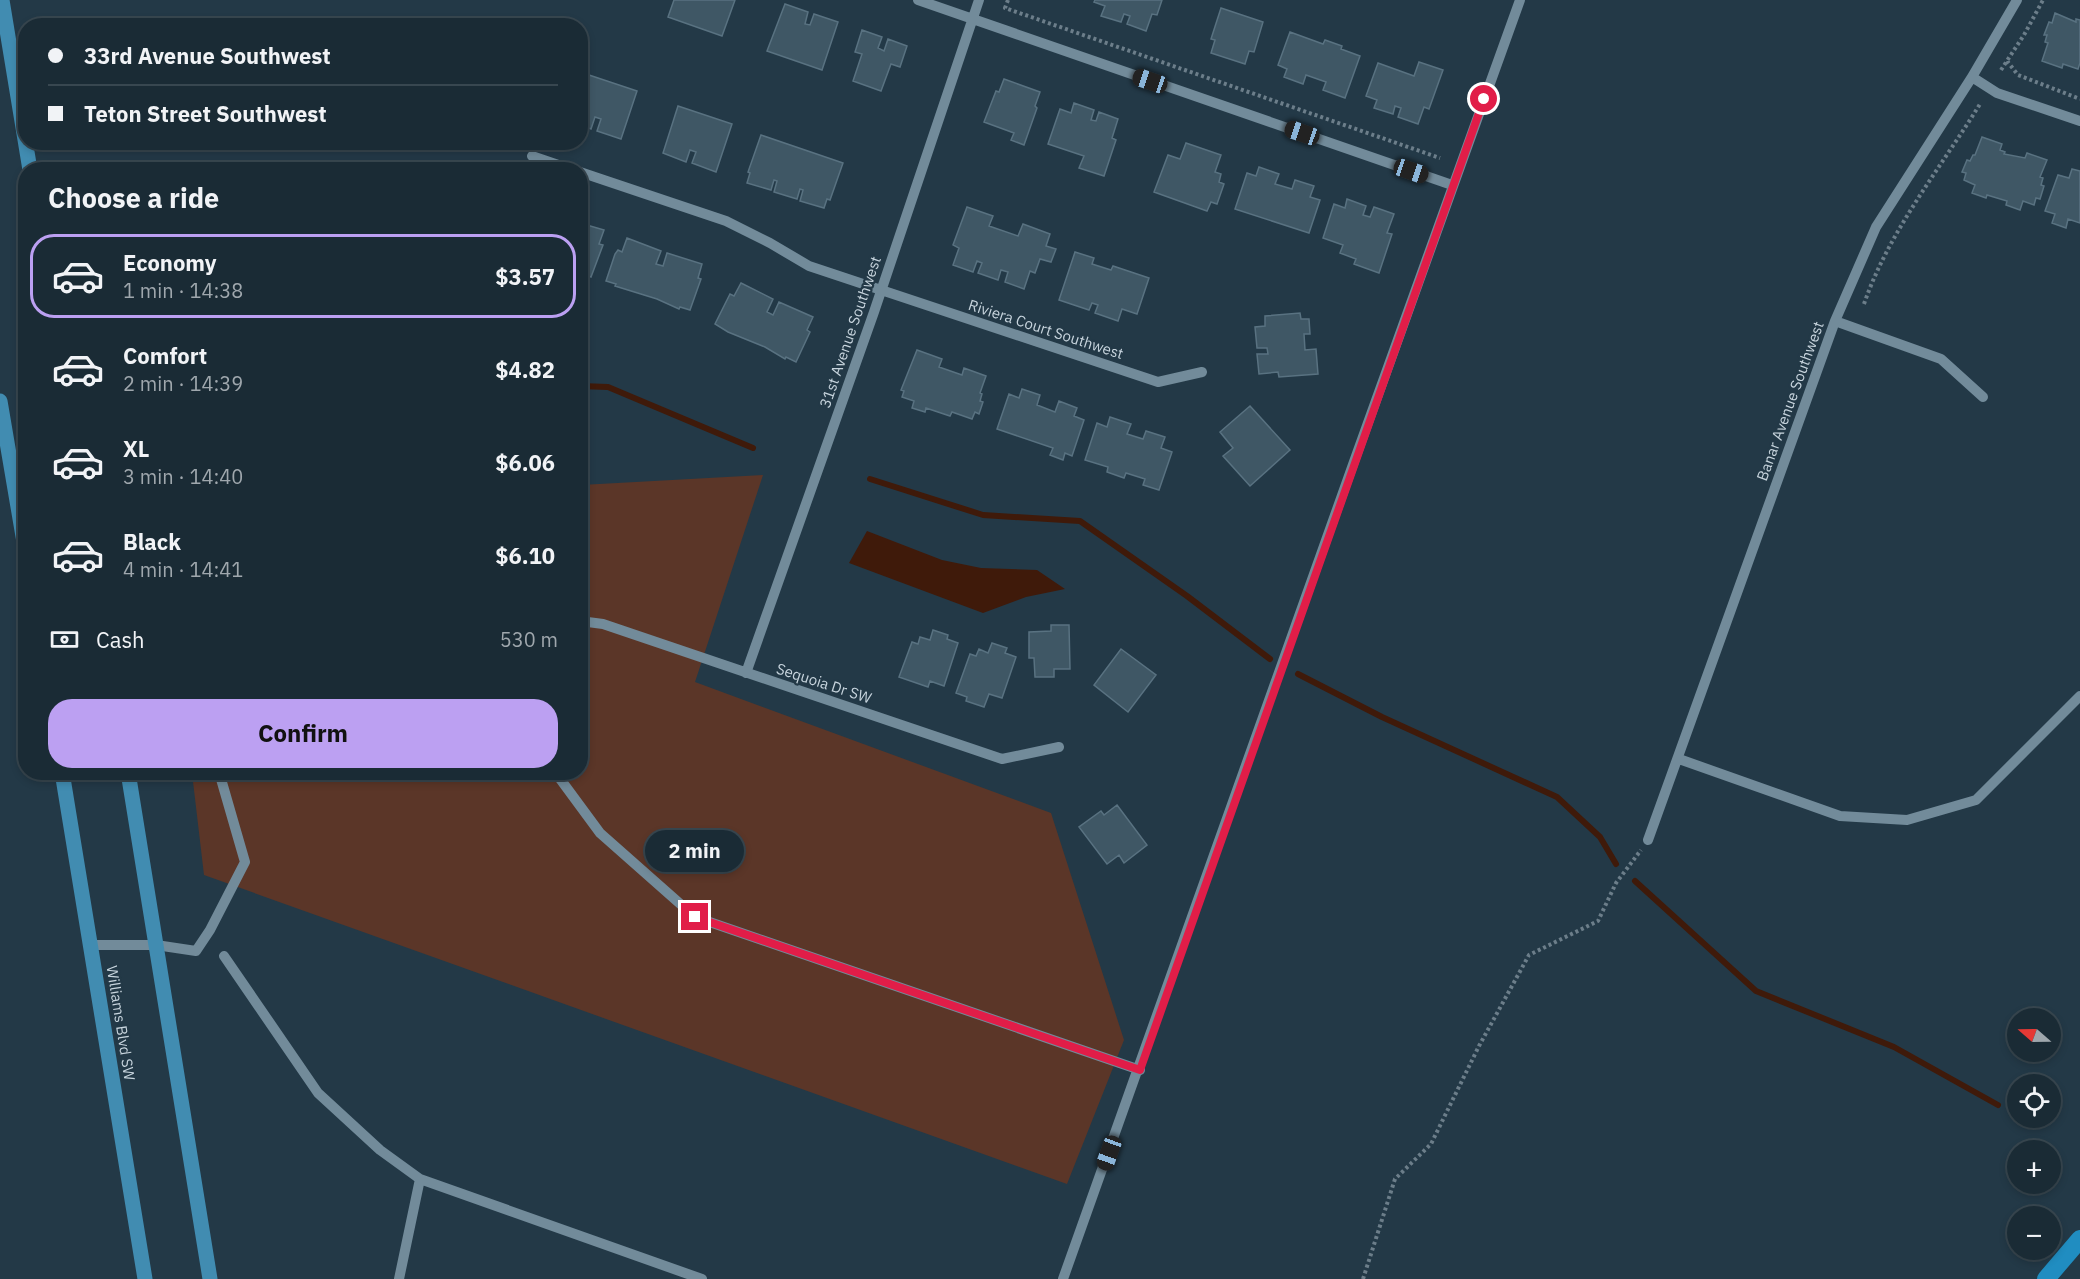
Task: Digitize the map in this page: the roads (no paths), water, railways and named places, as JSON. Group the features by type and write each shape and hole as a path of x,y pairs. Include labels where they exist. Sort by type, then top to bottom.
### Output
{"highway":[{"path":"2046,1279 2080,1239"}],"main road":[{"path":"2,0 18,97"},
{"path":"0,400 18,507"},
{"name":"Williams Blvd SW","path":"63,780 145,1279"},
{"path":"129,780 210,1279"}],"street":[{"path":"918,0 1452,185"},
{"name":"31st Avenue Southwest","path":"746,673 881,290 979,0"},
{"path":"1063,1279 1140,1070 1452,185 1520,0"},
{"name":"Banar Avenue Southwest","path":"1648,840 1835,321 1876,227 1972,77 2017,0"},
{"path":"1972,77 1997,93 2080,122"},
{"path":"532,156 550,162"},
{"name":"Riviera Court Southwest","path":"588,175 726,221 809,266 1158,382 1202,372"},
{"path":"1835,321 1941,359 1983,397"},
{"name":"Sequoia Dr SW","path":"588,622 603,624 1002,759 1059,747"},
{"path":"1679,759 1840,816 1907,820 1976,800 2080,696"},
{"path":"90,945 156,945 196,951 210,930 245,862 221,780"},
{"path":"561,780 600,833 695,917 1140,1070"},
{"path":"224,956 318,1093 380,1150 420,1179 702,1279"},
{"path":"399,1279 420,1179"}],"waterway":[{"path":"588,386 608,387 753,448"},
{"path":"870,479 983,515 1080,521 1187,596 1270,659"},
{"path":"1298,674 1382,717 1557,797 1600,837 1616,864"},
{"path":"1635,881 1756,991 1894,1047 1998,1105"}]}
